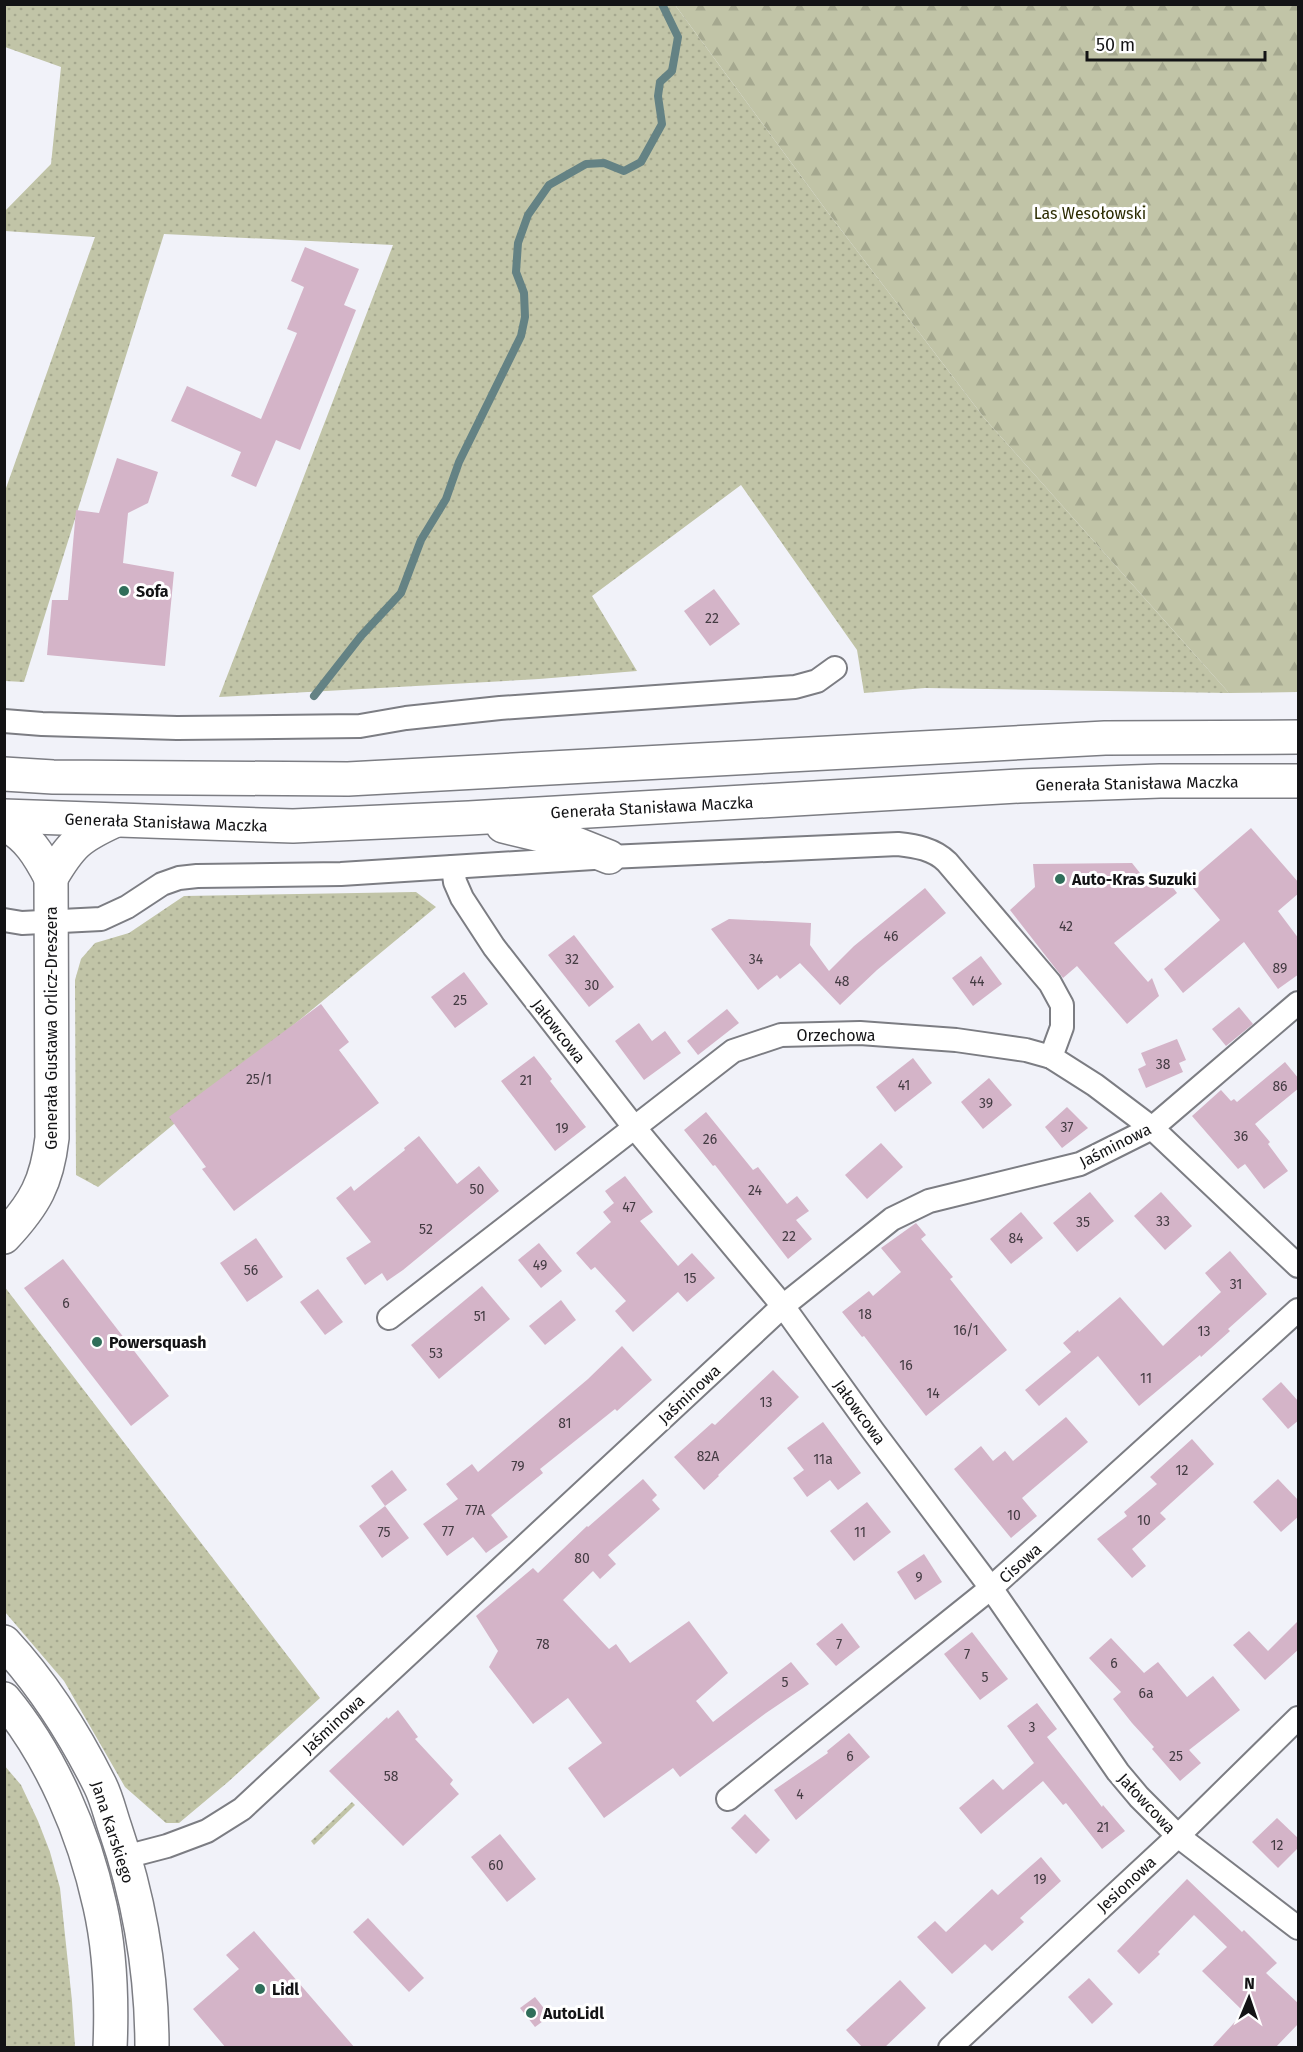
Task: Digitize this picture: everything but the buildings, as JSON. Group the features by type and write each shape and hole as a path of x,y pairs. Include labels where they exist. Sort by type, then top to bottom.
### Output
{"main road":[{"path":"4,774 53,777 348,779 1106,738 1299,737"},
{"name":"Generała Stanisława Maczka","path":"4,816 293,826 1019,786 1160,781 1299,781"},
{"path":"469,818 574,843 609,857"},
{"path":"51,878 66,853 87,833 114,821"},
{"path":"4,824 16,830 37,851 51,878"},
{"name":"Generała Gustawa Orlicz-Dreszera","path":"4,1237 21,1219 42,1185 49,1163 52,1138 51,878"},
{"name":"Jana Karskiego","path":"4,1642 54,1706 101,1787 125,1857 146,1955 152,2014 152,2048"},
{"name":"Jana Karskiego","path":"4,1699 47,1764 76,1825 100,1906 107,1957 111,2017 110,2048"},
{"path":"107,1957 146,1955"}],"street":[{"path":"4,721 177,728 360,726 406,718 500,708 795,687 817,681 835,668"},
{"path":"4,920 22,922 101,919 127,908 162,884 188,877 341,874 609,857 911,845 934,852 947,862 1050,983 1062,1005 1062,1027 1051,1056"},
{"name":"Jałowcowa","path":"453,867 455,882 462,898 494,947 634,1127 783,1306 991,1588 1118,1772 1178,1836 1299,1928"},
{"name":"Jaśminowa","path":"125,1857 167,1846 207,1831 242,1809 783,1306 892,1219 929,1201 1080,1164 1152,1128 1299,1003"},
{"name":"Orzechowa","path":"389,1318 733,1051 781,1035 860,1033 909,1036 1003,1047 1051,1056 1095,1085 1152,1128 1299,1266"},
{"name":"Cisowa","path":"728,1799 991,1588 1299,1310"},
{"name":"Jesionowa","path":"950,2048 1178,1836 1299,1718"}],"green space":[{"path":"5,5 675,5 826,210 985,419 1229,693 925,688 864,693 857,650 741,485 592,596 637,671 539,679 219,697 393,245 164,234 24,682 5,681 5,491 95,237 5,231 5,211 51,164 61,67 5,47"},
{"name":"Las Wesołowski","path":"675,5 1298,5 1298,692 1229,693 985,419 826,210"},
{"path":"416,892 436,907 98,1187 76,1175 75,980 81,959 95,943 129,933 184,896"},
{"path":"4,1286 320,1698 228,1782 179,1823 166,1823 125,1787 64,1681 5,1612"},
{"path":"4,1765 21,1785 38,1821 60,1888 75,2047 5,2047"},
{"path":"352,1802 355,1805 314,1845 311,1841"}],"waterway":[{"path":"314,696 361,636 401,593 421,540 446,499 459,462 521,336 525,317 524,293 516,272 518,243 528,215 549,185 586,164 604,163 624,171 641,162 662,124 658,96 660,82 672,71 678,37 662,4"}],"place":[{"name":"Sofa","path":"124,591"},
{"name":"Auto-Kras Suzuki","path":"1060,879"},
{"name":"Powersquash","path":"97,1342"},
{"name":"Lidl","path":"260,1989"},
{"name":"AutoLidl","path":"531,2013"}]}
